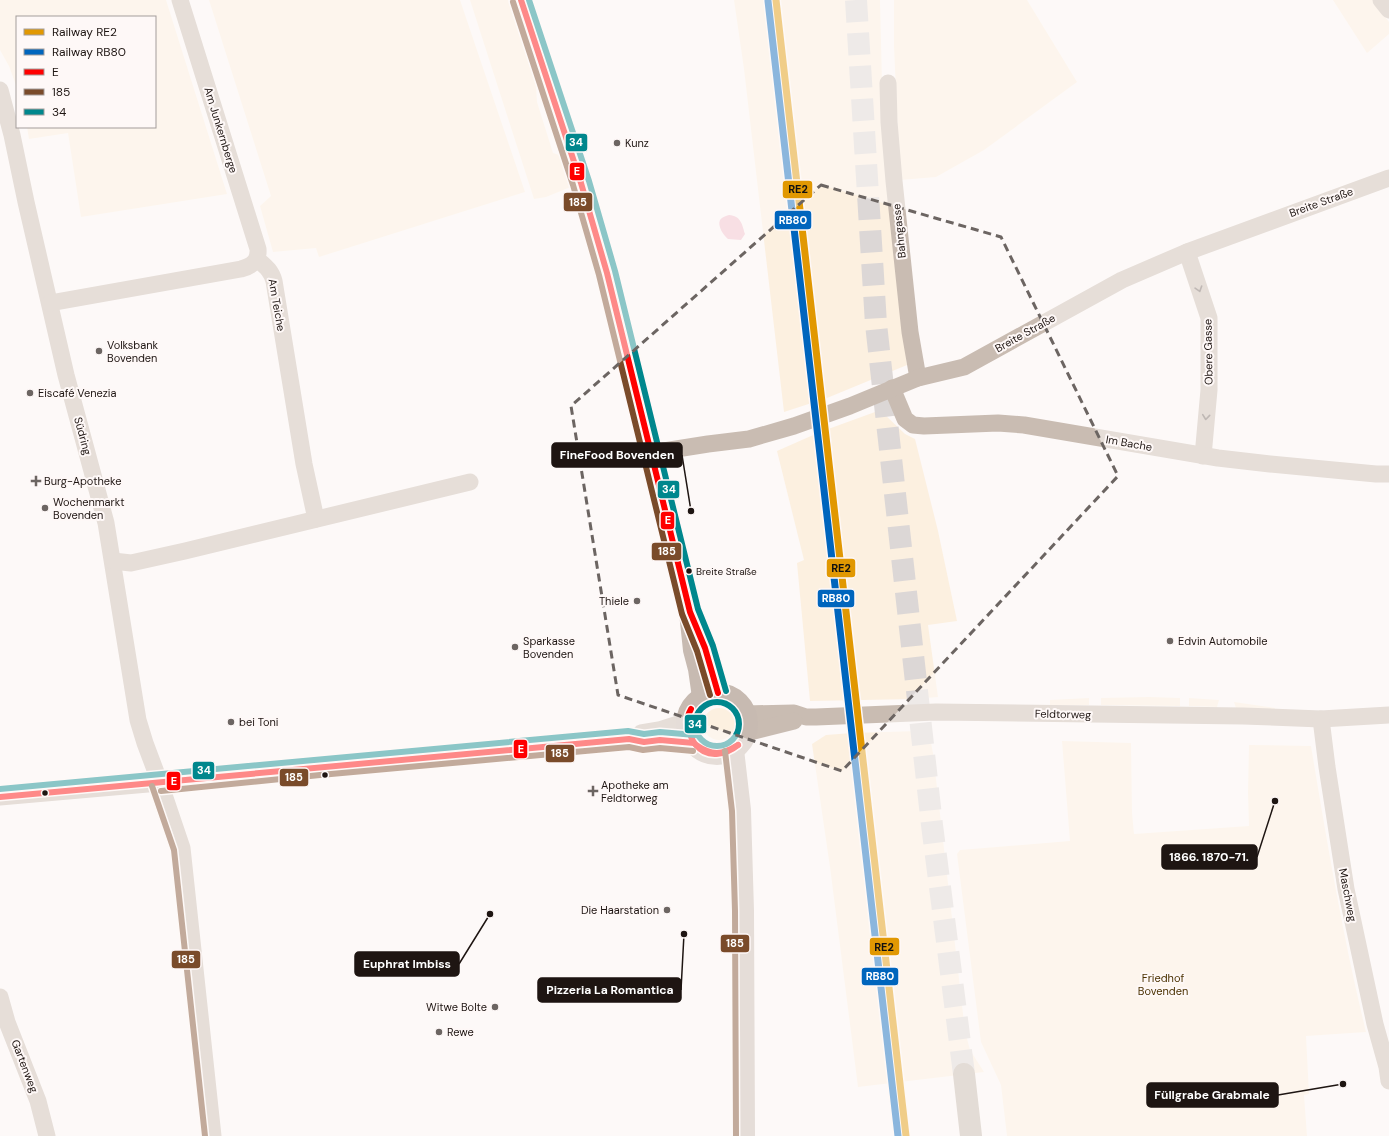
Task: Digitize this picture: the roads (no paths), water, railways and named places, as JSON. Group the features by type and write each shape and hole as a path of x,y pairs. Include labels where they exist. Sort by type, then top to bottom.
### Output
{"highway":[{"path":"964,1074 971,1136"}],"street":[{"name":"Am Junkernberge","path":"180,0 258,249 257,259"},
{"path":"521,0 581,183 607,273 690,612 705,648 710,695"},
{"path":"1381,0 1389,10"},
{"name":"Bahngasse","path":"888,83 889,122 897,212 910,332 918,378"},
{"name":"Südring","path":"0,90 6,136 26,202 66,375 102,506 113,561 138,720 182,848 213,1136"},
{"name":"Breite Straße","path":"651,453 749,439 794,426 850,406 918,378 964,366 1122,280 1187,252 1389,178"},
{"name":"Obere Gasse","path":"1187,252 1209,318 1209,390 1203,456"},
{"path":"50,303 241,270 251,266 257,259"},
{"name":"Am Teiche","path":"257,259 267,267 272,274 274,281 304,464 316,519"},
{"name":"Im Bache","path":"892,388 905,419 913,425 924,426 998,423 1024,425 1203,456 1270,464 1389,474"},
{"path":"113,561 131,563 470,482"},
{"path":"735,738 707,752 700,749 688,733 686,721 694,703 710,695 727,695 736,699 742,706 735,738 743,919 744,1136"},
{"name":"Feldtorweg","path":"735,738 796,721 806,716 943,712 1243,716 1321,719 1389,715"},
{"name":"Maschweg","path":"1321,719 1346,889 1375,1024 1388,1072"},
{"path":"629,739 643,732 659,730 686,721"},
{"path":"0,797 629,739 644,742 660,740 694,743"},
{"name":"Gartenweg","path":"0,997 7,1022 38,1101 47,1136"}],"tunnel":[{"path":"856,0 876,324 932,825 964,1074"}],"rail line":[{"name":"RE2","path":"776,0 906,1136"},
{"name":"RB80","path":"768,1 898,1136"}],"place":[{"name":"Kunz","path":"617,143"},
{"name":"Volksbank Bovenden","path":"99,351"},
{"name":"Eiscafé Venezia","path":"30,393"},
{"name":"Burg-Apotheke","path":"36,481"},
{"name":"Wochenmarkt Bovenden","path":"45,508"},
{"name":"FineFood Bovenden","path":"691,511"},
{"name":"Breite Straße","path":"689,571"},
{"name":"Thiele","path":"637,601"},
{"name":"Edvin Automobile","path":"1170,641"},
{"name":"Sparkasse Bovenden","path":"515,647"},
{"name":"bei Toni","path":"231,722"},
{"name":"Apotheke am Feldtorweg","path":"593,791"},
{"name":"1866. 1870-71.","path":"1275,801"},
{"name":"Die Haarstation","path":"667,910"},
{"name":"Euphrat Imbiss","path":"490,914"},
{"name":"Pizzeria La Romantica","path":"684,934"},
{"name":"Witwe Bolte","path":"495,1007"},
{"name":"Rewe","path":"439,1032"},
{"name":"Füllgrabe Grabmale","path":"1343,1084"}],"park label":[{"name":"Friedhof Bovenden","path":"1163,984"}]}
